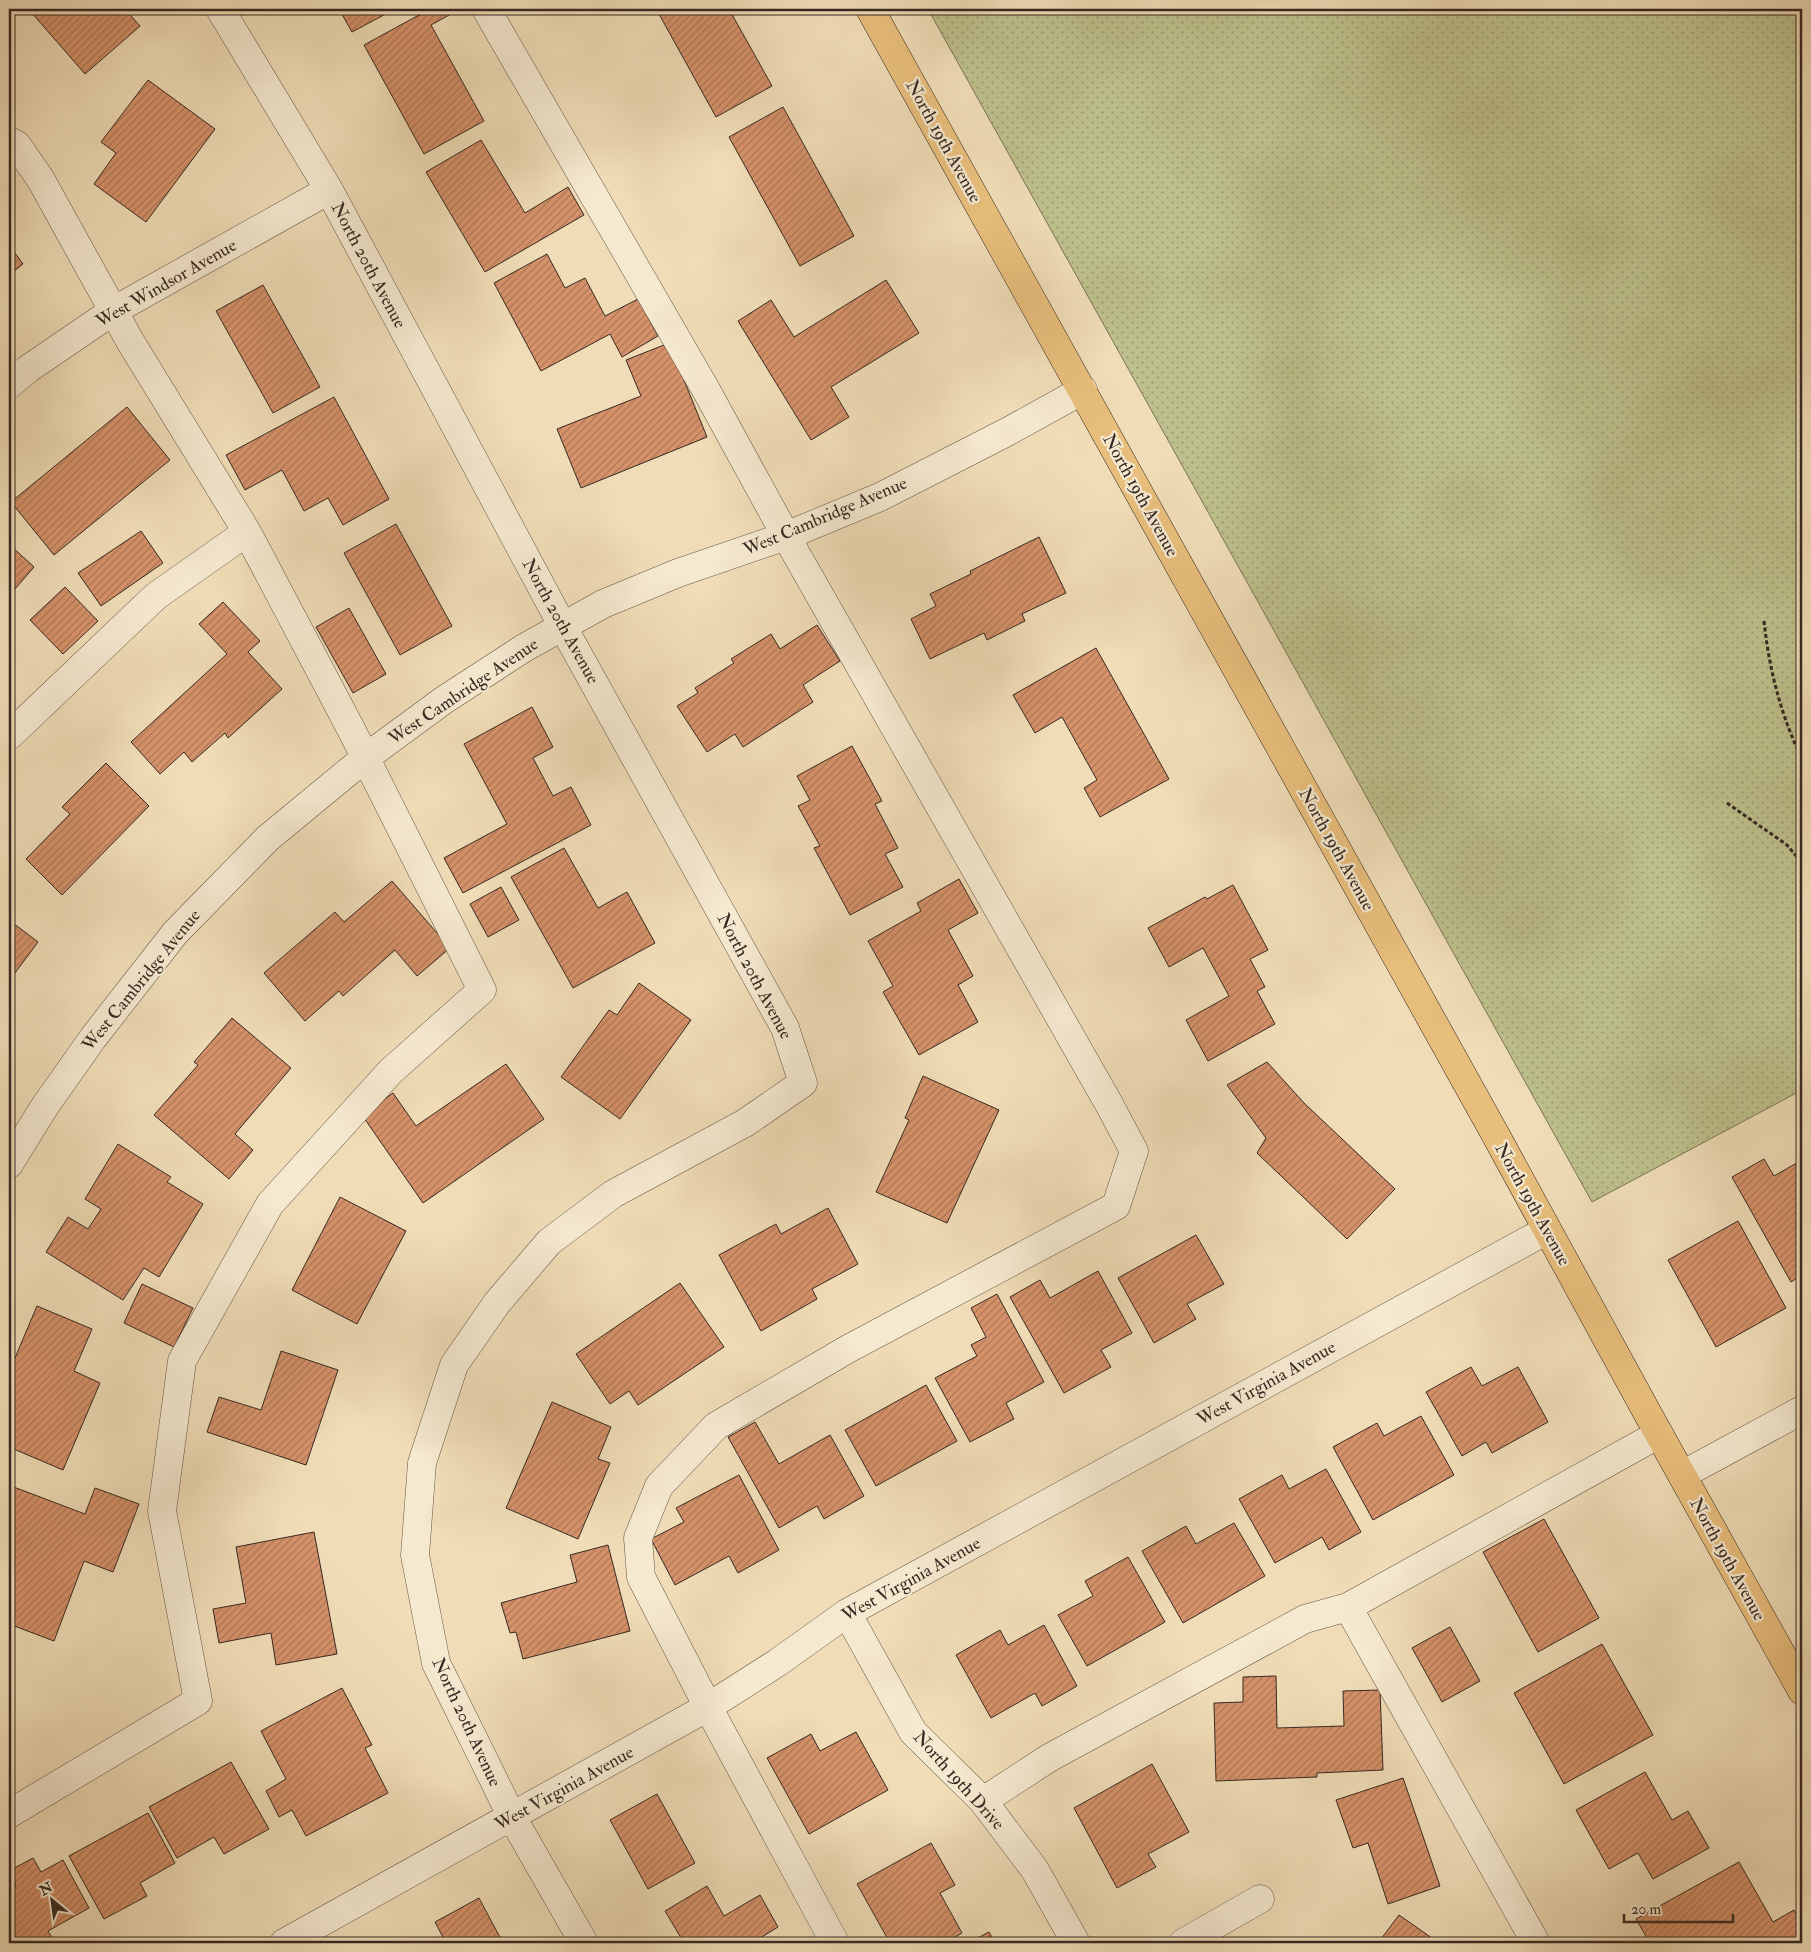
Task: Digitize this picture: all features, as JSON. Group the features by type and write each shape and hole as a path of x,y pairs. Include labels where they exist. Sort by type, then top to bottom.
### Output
{"main road":[{"name":"North 19th Avenue","path":"870,9 1083,390 1802,1691"}],"street":[{"name":"North 20th Avenue","path":"220,9 329,190 563,626 786,1028 803,1083 745,1123 613,1194 549,1242 497,1303 454,1365 422,1463 415,1555 436,1663 512,1817 584,1943"},
{"path":"486,9 705,388 786,536 1134,1151 1116,1206 848,1349 716,1426 659,1486 638,1538 641,1577 708,1708 835,1943"},
{"path":"9,141 16,145 41,180 130,341 247,532 365,758 482,990 391,1070 270,1204 182,1361 162,1511 198,1701 9,1814"},
{"name":"West Windsor Avenue","path":"9,385 28,368 113,311 329,190"},
{"name":"West Cambridge Avenue","path":"9,1164 45,1106 93,1038 175,933 268,838 365,758 444,700 524,648 603,604 678,573 786,536 880,496 1007,432 1083,390"},
{"path":"9,736 156,596 247,532"},
{"name":"West Virginia Avenue","path":"284,1943 708,1708 778,1662 847,1613 1547,1230"},
{"path":"1682,1475 1802,1410"},
{"path":"983,1801 1048,1758 1305,1619 1348,1607 1659,1434"},
{"path":"1348,1607 1536,1943"},
{"name":"North 19th Drive","path":"847,1613 913,1732 983,1801 1035,1870 1076,1943"},
{"path":"1183,1943 1260,1899"}],"path":[{"path":"1764,621 1772,674 1784,716 1802,759"},
{"path":"1727,803 1787,845 1802,863"}],"green space":[{"path":"928,9 1802,9 1802,1090 1592,1202"}],"building":[{"path":"34,9 125,9 140,26 85,74 31,12"},
{"path":"339,9 395,9 352,32"},
{"path":"430,9 460,9 431,25 484,121 424,154 364,45"},
{"path":"669,9 729,9 772,86 716,117 659,14"},
{"path":"148,80 215,129 146,222 94,184 116,153 101,142"},
{"path":"783,107 854,236 800,266 729,137"},
{"path":"481,140 525,213 568,187 584,215 485,272 426,172"},
{"path":"9,245 23,264 9,275"},
{"path":"547,254 565,288 585,278 605,316 638,299 658,336 622,357 610,334 541,371 494,283"},
{"path":"886,280 919,333 831,387 849,417 811,440 738,321 771,300 794,337"},
{"path":"263,285 320,387 273,413 216,311"},
{"path":"669,343 707,437 581,488 557,429 641,396 626,360"},
{"path":"334,397 389,499 343,525 328,498 304,511 282,470 245,490 226,455"},
{"path":"127,407 170,460 54,555 11,502"},
{"path":"396,524 452,626 400,655 344,553"},
{"path":"141,531 163,563 101,606 78,573"},
{"path":"1039,537 1066,593 1022,614 1025,621 987,640 984,633 930,659 911,619 936,606 930,594 971,574 970,571"},
{"path":"9,544 34,567 9,596"},
{"path":"65,587 98,621 63,654 30,620"},
{"path":"223,602 260,641 248,652 282,689 228,738 225,733 192,762 184,752 160,774 131,742 227,654 199,624"},
{"path":"349,608 386,674 353,693 316,627"},
{"path":"817,625 840,661 803,685 813,702 743,747 735,734 707,752 677,706 698,693 695,688 734,663 731,659 771,634 780,649"},
{"path":"1096,648 1169,779 1100,817 1084,788 1097,780 1062,717 1035,733 1013,695"},
{"path":"532,707 553,747 533,758 553,796 571,787 591,825 463,893 444,858 507,824 464,744"},
{"path":"852,746 882,801 875,804 898,848 885,854 903,887 850,915 814,848 820,846 798,806 810,800 797,776"},
{"path":"106,763 149,806 62,895 26,859 70,814 62,807"},
{"path":"564,848 598,908 627,892 655,943 573,988 511,877"},
{"path":"959,879 978,913 948,930 973,976 958,985 978,1022 919,1055 883,992 893,986 868,941 921,911 917,903"},
{"path":"392,881 450,948 417,976 395,950 343,996 339,991 305,1021 264,973 335,912 344,922"},
{"path":"1233,885 1268,950 1250,959 1265,987 1257,991 1275,1024 1208,1061 1186,1020 1229,996 1203,948 1169,967 1148,928 1205,897 1207,899"},
{"path":"501,887 519,920 488,937 470,904"},
{"path":"9,920 38,942 9,981"},
{"path":"639,983 691,1020 620,1119 561,1077 609,1010 617,1015"},
{"path":"232,1018 291,1068 235,1134 253,1150 229,1179 154,1115 198,1065 194,1062"},
{"path":"1267,1062 1304,1103 1395,1189 1347,1239 1257,1153 1266,1138 1227,1085"},
{"path":"506,1064 544,1119 423,1203 362,1115 393,1093 416,1126"},
{"path":"923,1076 999,1110 947,1223 876,1192 909,1120 905,1118"},
{"path":"118,1144 171,1177 167,1182 203,1204 159,1277 144,1268 123,1300 46,1252 68,1217 88,1229 101,1209 85,1199"},
{"path":"1764,1159 1774,1176 1802,1160 1802,1275 1791,1282 1732,1177"},
{"path":"340,1197 406,1231 357,1324 292,1290"},
{"path":"828,1208 858,1264 812,1289 817,1299 761,1331 719,1255 776,1224 781,1234"},
{"path":"1738,1221 1786,1308 1716,1347 1668,1260"},
{"path":"1196,1235 1224,1284 1187,1304 1196,1319 1154,1343 1118,1278"},
{"path":"1098,1271 1132,1333 1101,1350 1111,1367 1064,1393 1010,1297 1040,1280 1050,1298"},
{"path":"680,1283 724,1347 638,1405 629,1391 610,1404 576,1354"},
{"path":"142,1284 193,1308 174,1347 124,1323"},
{"path":"997,1294 1044,1382 1006,1403 1014,1419 970,1442 935,1378 977,1356 971,1345 986,1337 971,1308"},
{"path":"37,1306 92,1329 74,1371 100,1383 63,1470 9,1447 9,1372"},
{"path":"281,1351 338,1370 306,1465 207,1432 219,1397 261,1410"},
{"path":"1471,1367 1482,1386 1518,1367 1548,1422 1492,1453 1486,1442 1462,1456 1426,1392"},
{"path":"926,1385 957,1441 876,1486 845,1430"},
{"path":"552,1402 611,1427 598,1459 610,1463 578,1539 506,1508"},
{"path":"1421,1416 1454,1475 1373,1520 1333,1447 1377,1423 1384,1436"},
{"path":"755,1422 779,1464 830,1435 864,1496 824,1519 817,1506 779,1528 728,1437"},
{"path":"1326,1469 1361,1532 1329,1550 1322,1537 1275,1563 1239,1499 1282,1475 1289,1489"},
{"path":"739,1475 779,1550 738,1573 729,1556 675,1585 651,1539 684,1522 676,1508"},
{"path":"11,1486 85,1514 95,1488 139,1504 113,1572 84,1561 54,1641 9,1624 9,1493"},
{"path":"1544,1519 1599,1618 1538,1652 1483,1552"},
{"path":"1234,1523 1265,1576 1183,1623 1142,1551 1186,1526 1196,1544"},
{"path":"314,1532 337,1654 276,1665 271,1633 219,1643 213,1609 246,1603 236,1547"},
{"path":"608,1545 630,1631 523,1659 516,1632 510,1633 501,1603 577,1582 570,1555"},
{"path":"1128,1557 1165,1622 1087,1666 1058,1615 1093,1596 1085,1581"},
{"path":"1044,1625 1077,1686 1042,1706 1035,1693 991,1718 956,1655 1000,1630 1008,1645"},
{"path":"1450,1627 1480,1681 1442,1702 1412,1648"},
{"path":"1602,1644 1653,1735 1564,1784 1514,1693"},
{"path":"1276,1676 1277,1728 1344,1726 1343,1691 1380,1690 1383,1770 1317,1773 1317,1777 1216,1781 1214,1703 1243,1702 1243,1677"},
{"path":"342,1688 372,1745 365,1748 388,1793 306,1836 292,1810 279,1817 266,1791 286,1779 261,1731"},
{"path":"856,1732 888,1790 809,1834 767,1758 811,1734 820,1751"},
{"path":"231,1762 269,1829 224,1854 214,1837 177,1858 149,1807"},
{"path":"1152,1764 1189,1832 1148,1854 1156,1867 1117,1888 1074,1808"},
{"path":"1645,1772 1672,1820 1688,1811 1709,1848 1653,1879 1638,1853 1609,1869 1576,1810"},
{"path":"1403,1778 1440,1886 1388,1904 1368,1843 1353,1848 1336,1800"},
{"path":"657,1794 695,1863 648,1889 610,1820"},
{"path":"148,1813 175,1863 140,1883 147,1896 104,1919 69,1856"},
{"path":"931,1843 955,1885 940,1893 962,1933 945,1943 890,1943 857,1884"},
{"path":"33,1858 41,1872 63,1860 89,1908 48,1931 55,1943 9,1943 9,1890 16,1886 9,1871"},
{"path":"1739,1862 1773,1922 1794,1910 1802,1924 1802,1943 1650,1943 1636,1919"},
{"path":"707,1886 724,1916 760,1895 778,1927 757,1940 759,1943 684,1943 665,1911"},
{"path":"479,1898 503,1943 446,1943 435,1922"},
{"path":"1399,1915 1439,1943 1378,1943"},
{"path":"989,1932 995,1943 968,1943"}]}
